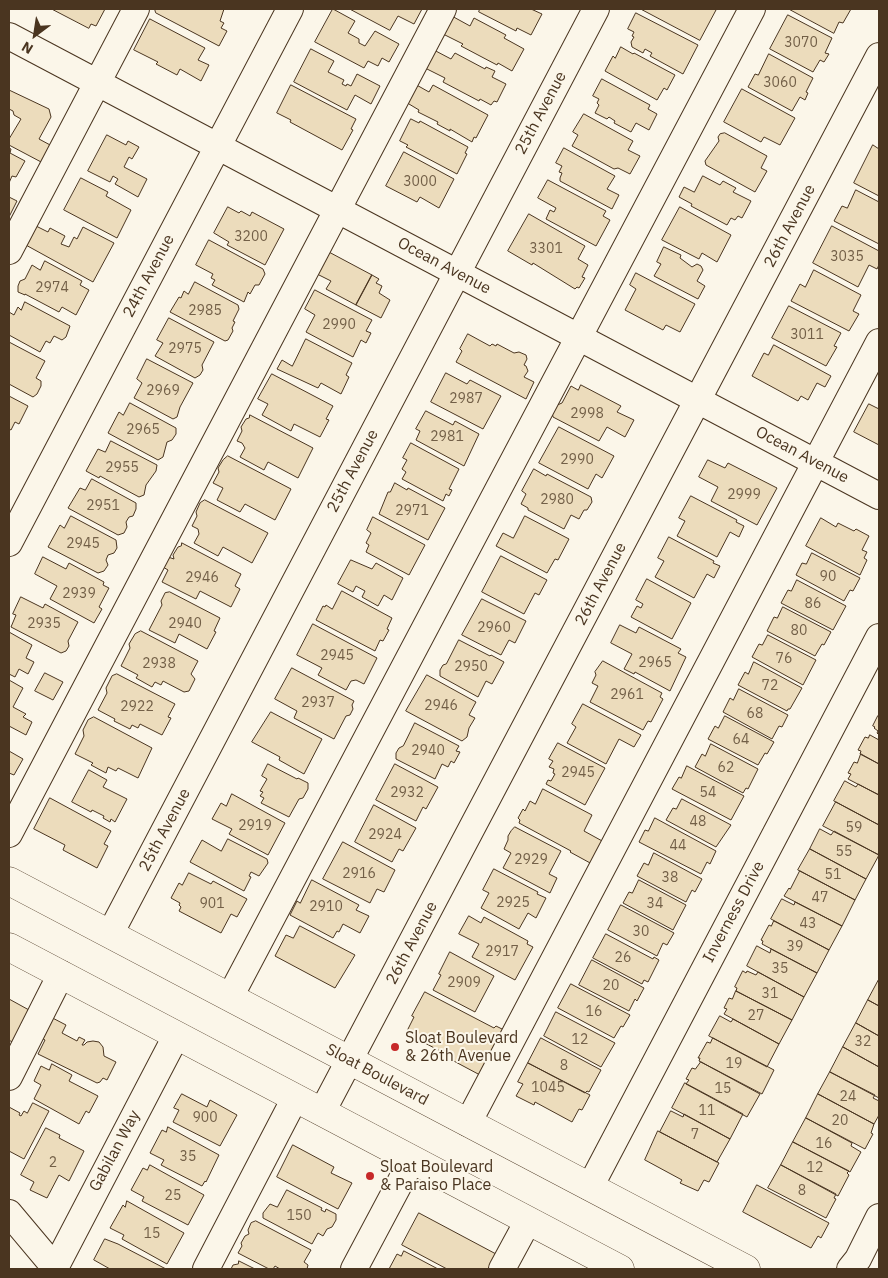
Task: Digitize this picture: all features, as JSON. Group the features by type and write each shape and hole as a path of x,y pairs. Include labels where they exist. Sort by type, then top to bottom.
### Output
{"main road":[{"name":"Sloat Boulevard","path":"9,881 746,1269"},
{"path":"9,947 620,1269"}],"street":[{"path":"9,251 136,9"},
{"name":"24th Avenue","path":"9,543 290,9"},
{"path":"9,834 444,9"},
{"name":"25th Avenue","path":"110,934 596,9"},
{"path":"230,997 752,9"},
{"name":"Ocean Avenue","path":"9,36 879,496"},
{"name":"26th Avenue","path":"322,1112 879,56"},
{"path":"468,1123 879,342"},
{"name":"Inverness Drive","path":"590,1187 879,637"},
{"path":"9,1077 61,974"},
{"name":"Gabilan Way","path":"55,1268 176,1036"},
{"path":"206,1269 295,1098"},
{"path":"354,1269 412,1160"},
{"path":"9,1214 55,1268"},
{"path":"850,1269 858,1259 879,1218"},
{"path":"502,1269 528,1221"}],"building":[{"path":"52,9 105,9 96,26 91,24 89,28"},
{"path":"155,9 224,9 220,21 224,23 221,28 227,31 219,46 156,13"},
{"path":"333,9 355,21 348,33 359,39 359,43 365,46 375,31 399,44 389,62 382,58 378,66 368,61 364,68 315,42"},
{"path":"350,9 422,9 414,24 398,16 390,30"},
{"path":"480,9 531,9 542,14 531,35 517,28 516,31 479,12"},
{"path":"641,9 714,9 716,10 700,40"},
{"path":"789,9 851,9 843,23 839,22 834,33"},
{"path":"636,13 698,45 683,74 650,56 652,53 645,49 643,53 632,47 631,42 634,32 628,29"},
{"path":"450,15 470,26 474,18 506,35 504,38 524,49 512,71 461,46 463,44 441,33"},
{"path":"788,15 832,38 825,53 829,54 824,62 820,60 813,72 770,49"},
{"path":"150,19 205,48 198,60 209,65 201,81 180,69 177,75 156,64 158,62 134,50"},
{"path":"621,47 675,75 667,90 664,88 657,100 605,71 613,56 615,58"},
{"path":"311,49 334,61 328,72 344,80 342,84 351,86 357,74 380,86 371,104 355,95 347,110 294,82"},
{"path":"432,49 451,59 455,53 485,69 486,67 495,71 492,77 506,84 497,102 494,101 491,105 480,99 479,101 443,82 445,78 423,67"},
{"path":"769,54 813,78 806,92 808,93 805,100 800,97 792,111 748,87 755,74 758,75"},
{"path":"602,79 650,105 648,109 657,114 649,130 636,123 631,132 614,123 615,121 609,117 607,119 595,113 599,105 597,103 599,99 593,96"},
{"path":"413,83 429,92 433,85 488,115 476,138 474,137 472,142 450,129 450,131 437,124 438,122 418,112 419,110 404,101"},
{"path":"291,85 356,119 351,129 353,130 342,150 277,113"},
{"path":"742,89 795,118 780,145 764,137 761,142 724,122"},
{"path":"9,90 49,109 51,117 39,139 52,146 43,163 9,145 9,139 21,119 9,109"},
{"path":"584,114 633,141 628,150 640,156 630,174 618,168 614,169 572,146 578,135 573,132"},
{"path":"411,119 419,123 420,121 468,147 465,153 467,154 457,174 406,147 408,145 400,141"},
{"path":"725,133 767,156 761,168 767,171 755,192 706,165 705,161 719,141 718,137 720,134"},
{"path":"107,135 126,145 128,141 139,147 132,159 129,157 124,167 147,179 138,197 115,184 118,179 113,176 110,182 88,171"},
{"path":"873,145 879,149 879,196 854,183"},
{"path":"9,148 11,149 10,153 25,161 16,177 12,176 9,183"},
{"path":"564,148 615,176 607,189 619,195 612,209 560,181 562,173 559,172 562,166 556,163"},
{"path":"404,152 454,179 439,208 420,197 417,202 386,186"},
{"path":"703,176 720,185 723,181 736,188 733,192 751,201 742,218 738,216 735,220 731,218 727,225 691,206 692,204 679,197 684,187 694,192"},
{"path":"81,178 108,192 106,196 131,210 117,238 64,210"},
{"path":"548,180 606,211 603,216 610,220 596,246 546,219 550,210 554,212 556,208 538,198"},
{"path":"856,190 879,202 879,244 834,221 842,206 847,208"},
{"path":"9,197 17,201 9,217"},
{"path":"228,207 250,216 252,212 284,229 265,265 227,245 229,242 214,233"},
{"path":"680,207 731,235 717,262 702,253 699,259 662,240"},
{"path":"529,214 585,246 578,259 588,265 582,277 585,278 579,288 575,289 533,263 532,265 508,251"},
{"path":"34,225 48,232 50,228 65,236 61,244 69,247 74,237 77,239 83,227 114,243 93,282 24,244"},
{"path":"832,226 879,251 879,265 877,269 869,265 858,287 813,263"},
{"path":"209,240 263,269 265,274 259,285 255,285 250,294 248,292 244,302 212,285 215,280 211,278 213,274 196,265"},
{"path":"664,247 681,255 680,258 692,267 697,264 701,266 703,270 697,281 705,286 698,299 654,276 661,264 657,262"},
{"path":"327,251 372,275 356,305 326,289 331,281 315,273"},
{"path":"45,261 82,281 80,285 89,290 76,315 62,307 59,312 18,292 20,281 25,279 32,265 40,270"},
{"path":"814,270 861,295 853,311 859,314 849,331 791,301 800,284 805,287"},
{"path":"636,273 695,304 680,332 666,325 663,330 625,310 636,289 630,285"},
{"path":"372,275 379,279 376,283 382,286 379,293 390,300 381,318 356,305"},
{"path":"195,282 238,305 239,309 233,321 235,322 232,328 233,331 228,340 225,341 170,312 184,291 188,294"},
{"path":"315,290 372,320 366,331 371,333 366,343 361,340 353,357 306,332 315,315 305,309"},
{"path":"25,302 70,326 66,337 62,340 54,336 50,343 46,341 40,352 9,335 9,312 14,315 18,307 21,310"},
{"path":"789,306 841,333 834,346 837,347 826,366 772,338"},
{"path":"169,318 214,342 202,365 203,370 195,378 155,356 163,343 157,340"},
{"path":"468,334 490,346 492,344 496,346 497,344 514,353 519,352 526,355 527,359 524,365 528,371 524,377 534,382 526,399 456,362"},
{"path":"306,339 352,363 346,375 349,377 341,394 321,383 318,388 277,369 282,360 292,366"},
{"path":"9,342 45,361 36,378 41,381 41,386 33,397 9,384"},
{"path":"774,345 831,376 825,387 817,383 808,400 801,396 798,401 752,376 764,353 768,355"},
{"path":"147,359 193,383 180,407 177,417 173,419 134,398 142,383 137,379"},
{"path":"446,373 467,384 470,380 501,396 483,429 431,402"},
{"path":"272,374 333,406 326,419 329,420 320,437 294,424 291,431 262,415 268,404 258,399"},
{"path":"581,385 621,406 617,412 634,420 625,437 607,427 599,441 553,417 552,412 555,406 562,403 571,386 578,390"},
{"path":"9,396 28,406 19,424 15,422 11,430 9,429"},
{"path":"130,403 176,428 176,434 172,440 167,442 163,457 158,460 108,433 119,412 123,415"},
{"path":"869,404 879,409 879,445 854,432"},
{"path":"426,411 453,425 455,421 479,434 464,466 416,440 420,431 416,429"},
{"path":"250,415 313,448 298,478 268,462 264,470 240,457 245,448 242,443 237,441 242,431 241,427"},
{"path":"559,427 614,456 602,478 596,474 588,489 539,463"},
{"path":"111,441 157,465 156,471 146,485 144,495 139,497 100,476 99,478 86,471 98,449 105,452"},
{"path":"411,443 459,469 449,489 452,490 449,496 446,494 443,501 402,479 406,472 402,469 407,460 403,458"},
{"path":"228,456 291,489 275,520 245,504 240,512 217,500 223,488 213,483 219,472 218,468"},
{"path":"708,460 725,468 728,463 777,488 757,525 711,501 718,487 699,477"},
{"path":"534,469 591,497 592,502 579,519 571,515 564,529 528,510 528,508 521,504 526,494 522,491"},
{"path":"92,479 136,503 133,516 129,517 126,522 127,527 124,533 118,535 68,508 80,488 85,490"},
{"path":"395,483 445,508 428,540 379,514 388,492 390,492"},
{"path":"691,496 737,520 736,522 744,526 739,537 730,532 717,557 677,536 685,521 679,518"},
{"path":"205,500 268,533 252,563 223,547 218,556 194,543 199,534 198,529 192,526 200,503"},
{"path":"71,516 116,540 117,548 114,553 108,555 106,560 108,565 104,571 98,573 48,547 60,525 64,528"},
{"path":"525,516 569,539 558,560 555,559 547,573 496,546 503,533 513,538"},
{"path":"373,517 425,545 409,575 366,552 369,545 366,543 371,533 367,530"},
{"path":"821,518 836,527 838,523 869,536 862,550 867,552 864,558 867,560 860,575 806,546"},
{"path":"669,537 720,566 714,578 707,574 694,598 655,577 664,561 658,558"},
{"path":"182,543 241,574 235,586 240,589 231,607 200,591 196,599 162,582 168,570 163,567 168,557 174,559 173,555"},
{"path":"812,553 860,578 853,591 850,590 844,601 796,575 802,563 806,564"},
{"path":"501,556 547,580 539,595 535,593 524,614 482,592"},
{"path":"43,557 66,569 69,563 104,582 103,585 109,588 99,607 102,609 94,623 50,599 57,586 35,574"},
{"path":"351,560 372,569 376,563 403,578 392,600 384,595 378,606 362,597 365,591 356,586 353,592 338,584"},
{"path":"647,579 691,603 672,639 631,617 637,606 641,608 643,604 636,600"},
{"path":"797,580 846,606 833,630 781,603 788,590 791,591"},
{"path":"342,591 392,618 387,629 389,630 383,641 380,640 375,651 316,620 323,606 325,607 326,605 332,609"},
{"path":"170,592 220,618 214,631 216,632 207,649 179,634 175,643 149,630 162,605 161,601 165,593"},
{"path":"21,597 43,608 45,604 78,622 68,641 69,646 66,651 61,653 11,627 16,615 13,614"},
{"path":"482,599 526,621 515,643 509,640 501,655 462,635"},
{"path":"783,607 831,632 815,656 767,631 774,617 777,618"},
{"path":"313,624 377,658 364,684 356,680 351,681 346,690 318,675 322,668 297,655"},
{"path":"620,625 636,633 639,627 681,649 678,653 686,657 670,691 635,672 634,674 624,669 632,654 611,643"},
{"path":"141,631 198,661 191,674 195,679 189,691 184,692 163,681 161,685 155,682 152,687 136,678 138,675 121,666 130,648 129,644 135,634"},
{"path":"9,632 32,645 26,658 34,662 28,674 19,669 15,677 9,674"},
{"path":"768,635 816,660 803,685 752,657 759,644 762,645"},
{"path":"459,640 504,662 492,684 486,681 478,697 440,676 440,670 446,664"},
{"path":"603,661 662,693 660,697 663,699 651,722 648,721 643,730 590,702 598,686 592,683 596,675 595,672"},
{"path":"754,662 802,688 790,709 787,711 738,685 745,672 748,674"},
{"path":"292,668 354,701 350,715 346,716 334,739 294,718 297,711 275,699"},
{"path":"45,673 63,682 53,700 35,691"},
{"path":"117,674 175,704 168,717 171,718 162,735 140,724 138,728 132,725 130,729 98,710 107,693 106,688 112,676"},
{"path":"427,675 476,702 469,715 475,718 469,728 467,737 462,741 406,711"},
{"path":"9,680 23,688 13,707 26,714 23,717 32,722 26,735 9,726"},
{"path":"739,689 788,715 782,727 779,726 772,739 723,712 730,698 733,700"},
{"path":"583,704 641,735 634,747 619,739 606,764 567,743 576,727 572,724"},
{"path":"271,712 322,739 304,774 279,760 280,757 252,742"},
{"path":"725,716 774,742 758,765 708,739 715,726 718,728"},
{"path":"94,717 152,748 138,778 118,768 116,771 108,767 106,773 91,765 93,763 75,754 84,736 83,730 88,720"},
{"path":"879,717 879,735 873,726"},
{"path":"415,723 459,746 456,751 460,752 454,763 451,761 448,767 442,764 435,779 396,759 396,753 403,746"},
{"path":"870,735 879,740 879,764 860,754 861,751 858,750 865,737 868,738"},
{"path":"558,743 605,768 585,805 546,784 548,780 551,781 555,774 553,773 554,769 549,767 553,761 549,759"},
{"path":"711,744 758,769 748,789 746,788 743,793 695,767 702,754 705,756"},
{"path":"9,751 23,759 14,775 9,773"},
{"path":"861,754 879,764 879,795 848,779 851,774 848,773 854,762 857,763"},
{"path":"268,764 308,783 308,789 303,798 299,799 289,817 261,803 264,798 260,796 263,792 260,791 267,779 262,776"},
{"path":"395,764 438,787 426,809 423,807 416,821 376,800"},
{"path":"687,766 744,796 731,820 672,789 679,777 681,778"},
{"path":"89,770 107,780 103,787 127,799 115,822 111,819 110,822 103,818 104,816 92,810 91,812 72,802"},
{"path":"845,781 856,787 858,784 879,795 879,825 834,801"},
{"path":"543,789 592,815 584,831 604,842 592,864 519,823 520,820 518,818 523,809 525,811 530,801 535,804"},
{"path":"232,794 285,823 268,855 229,834 232,829 212,819 221,803 226,806"},
{"path":"50,798 111,831 104,844 108,846 97,868 63,850 65,845 34,829"},
{"path":"682,799 731,825 716,847 666,820 673,808 676,809"},
{"path":"836,802 879,825 879,855 823,826"},
{"path":"374,805 416,828 403,851 399,849 392,862 355,842"},
{"path":"655,818 716,851 710,864 707,862 701,874 639,842 645,830 648,831"},
{"path":"515,827 561,851 549,874 557,878 550,893 503,868 511,853 504,849 508,836"},
{"path":"820,829 831,835 834,831 879,855 866,879 810,849"},
{"path":"228,839 267,859 268,863 259,876 251,872 249,876 251,877 244,891 190,862 202,840 221,851"},
{"path":"343,842 395,870 384,892 377,889 370,903 323,879"},
{"path":"810,849 866,879 855,900 798,870"},
{"path":"654,853 702,879 695,892 692,890 686,902 637,876 644,863 648,865"},
{"path":"494,869 546,898 536,918 528,913 519,929 481,908 489,893 483,890"},
{"path":"800,871 855,900 842,926 784,896"},
{"path":"189,873 211,884 213,881 247,899 237,917 231,914 221,933 179,911 180,903 171,898 179,883 182,885"},
{"path":"312,880 359,905 356,910 369,916 360,933 343,924 333,938 290,915 297,901 300,903"},
{"path":"639,880 686,905 673,930 623,903 629,892 632,893"},
{"path":"782,899 794,905 795,902 842,926 829,950 771,919"},
{"path":"621,905 674,933 667,945 663,943 657,956 608,930"},
{"path":"469,916 481,923 484,917 528,941 527,944 533,947 515,980 472,957 479,944 459,934"},
{"path":"774,921 829,950 817,973 762,944 763,941 761,940 769,925 771,926"},
{"path":"300,926 355,955 335,988 275,956 286,935 293,938"},
{"path":"606,934 653,959 654,957 659,960 648,982 644,980 642,984 593,958"},
{"path":"757,946 770,953 771,949 817,973 804,997 747,966"},
{"path":"450,952 494,976 475,1012 433,990"},
{"path":"592,960 644,988 637,1001 635,999 629,1011 579,985"},
{"path":"743,971 756,975 758,972 804,997 792,1020 736,991 737,988 735,987"},
{"path":"879,979 879,1006 868,1000"},
{"path":"571,984 630,1015 614,1038 558,1008"},
{"path":"736,991 792,1020 779,1044 724,1014 727,1009 724,1008 729,998 732,999"},
{"path":"425,992 494,1028 496,1026 504,1030 480,1075 450,1059 452,1055 442,1049 440,1051 406,1033 414,1017 412,1016"},
{"path":"9,999 29,1010 12,1042 9,1040"},
{"path":"868,1000 879,1006 879,1036 856,1023"},
{"path":"556,1012 615,1043 601,1067 544,1036"},
{"path":"43,1013 66,1025 62,1033 77,1041 79,1037 85,1040 82,1045 87,1042 99,1042 103,1047 104,1056 116,1062 107,1080 103,1078 97,1083 38,1054 45,1040 38,1036"},
{"path":"720,1016 731,1022 733,1019 779,1044 767,1067 709,1036"},
{"path":"856,1023 879,1036 879,1067 843,1047"},
{"path":"541,1038 601,1070 589,1092 585,1093 528,1063"},
{"path":"713,1038 774,1070 762,1094 699,1061 700,1058 698,1058 707,1042 710,1043"},
{"path":"843,1047 879,1067 879,1098 830,1072"},
{"path":"701,1062 760,1094 747,1117 686,1084 689,1080 686,1079 692,1068 695,1069"},
{"path":"528,1063 590,1095 582,1110 579,1109 572,1122 535,1102 534,1105 516,1096 523,1084 518,1082"},
{"path":"52,1064 72,1075 69,1081 98,1096 89,1113 86,1111 79,1124 34,1099 41,1085 34,1081 41,1066 49,1070"},
{"path":"830,1072 875,1095 873,1098 879,1101 879,1115 874,1124 818,1094"},
{"path":"685,1083 743,1114 730,1139 672,1108"},
{"path":"182,1094 207,1107 210,1100 237,1115 220,1146 173,1122 179,1110 174,1108"},
{"path":"818,1094 874,1124 871,1133 873,1134 865,1149 806,1118"},
{"path":"33,1103 49,1111 24,1159 9,1151 9,1107 20,1113 19,1115 21,1116 24,1111 27,1113"},
{"path":"671,1111 683,1117 684,1114 730,1139 717,1162 660,1132"},
{"path":"806,1118 852,1143 851,1146 861,1152 850,1172 793,1142"},
{"path":"168,1127 219,1155 206,1182 202,1186 161,1165 164,1160 150,1153 162,1130 166,1132"},
{"path":"46,1128 60,1135 59,1138 84,1151 69,1181 59,1175 47,1198 30,1190 34,1182 21,1175"},
{"path":"658,1131 719,1163 709,1182 704,1180 698,1191 680,1183 682,1180 645,1160"},
{"path":"793,1142 849,1171 847,1173 849,1175 838,1196 781,1165"},
{"path":"293,1145 334,1167 331,1173 352,1183 338,1209 277,1177"},
{"path":"150,1165 204,1195 188,1225 142,1201 144,1197 131,1190 143,1168 147,1170"},
{"path":"781,1165 836,1194 834,1198 836,1199 826,1218 768,1188"},
{"path":"757,1185 829,1223 821,1238 818,1236 811,1248 743,1212"},
{"path":"287,1190 322,1208 321,1210 325,1212 326,1209 336,1214 336,1220 332,1227 327,1229 323,1236 318,1233 312,1244 263,1218 263,1213 270,1204 277,1207"},
{"path":"127,1201 184,1233 167,1264 122,1239 124,1235 110,1228 123,1205 125,1207"},
{"path":"419,1213 496,1254 488,1269 447,1269 402,1245"},
{"path":"256,1221 311,1250 304,1262 308,1265 307,1269 280,1269 275,1266 273,1269 269,1269 238,1253 245,1236 249,1234 248,1230 251,1223"},
{"path":"105,1239 166,1269 110,1269 94,1260"},
{"path":"404,1251 438,1269 389,1269 397,1254 401,1256"},
{"path":"239,1261 255,1269 231,1269"}],"place":[{"name":"Sloat Boulevard & 26th Avenue","path":"395,1047"},
{"name":"Sloat Boulevard & Paraiso Place","path":"370,1176"}]}
